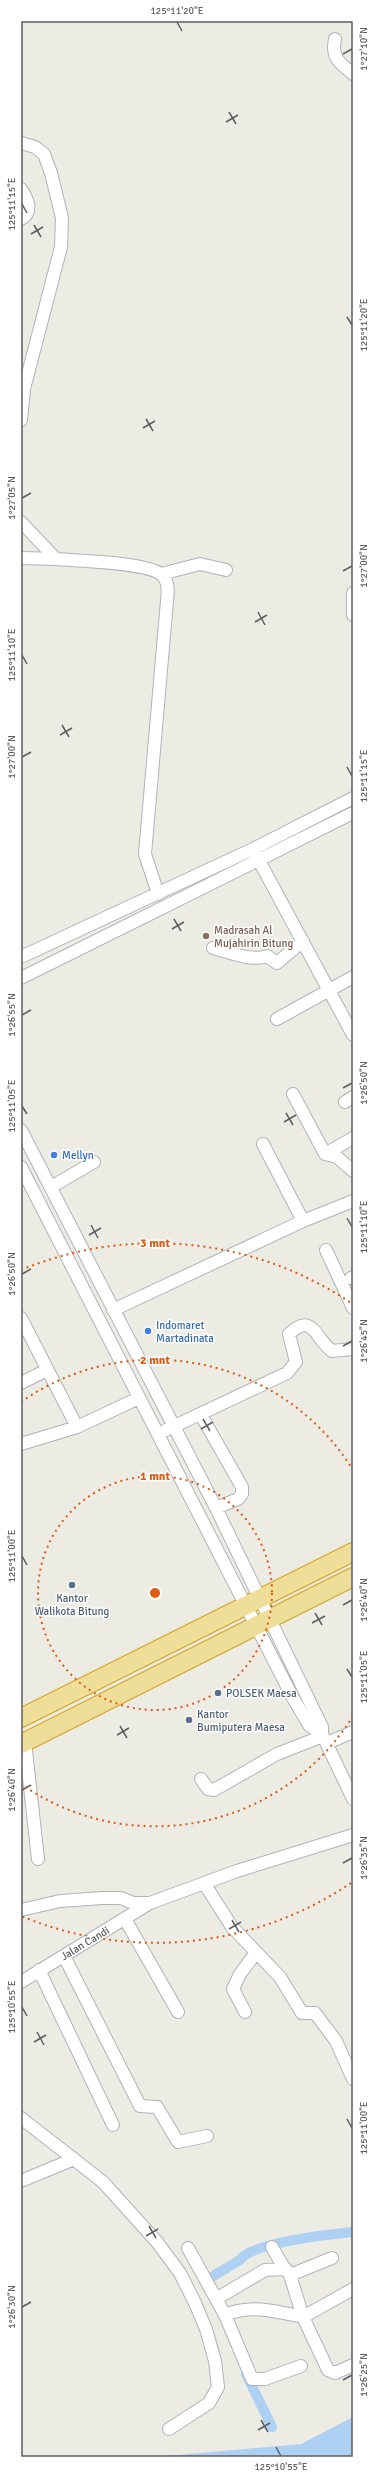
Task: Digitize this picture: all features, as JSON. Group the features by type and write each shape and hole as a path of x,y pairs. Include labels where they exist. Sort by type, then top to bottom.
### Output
{"highway":[{"path":"21,1718 254,1603 353,1552"},
{"path":"23,1743 264,1623 353,1576"}],"street":[{"path":"335,39 332,50 334,57 353,74"},
{"path":"21,142 35,147 44,154 52,173 62,218 61,248 24,389 21,420"},
{"path":"21,189 29,204 27,214 21,219"},
{"path":"21,522 56,559"},
{"path":"21,558 56,559 132,565 162,574 200,564 226,570"},
{"path":"158,894 145,854 168,586 162,574"},
{"path":"353,593 353,615"},
{"path":"21,957 252,849 353,798"},
{"path":"21,978 260,861 353,813"},
{"path":"252,849 260,861 353,1035"},
{"path":"214,948 245,956 262,958 267,956 277,963 303,941"},
{"path":"277,1020 353,977"},
{"path":"293,1094 324,1154 337,1157 353,1171"},
{"path":"21,1130 216,1508 254,1603 264,1623 282,1676 309,1725 324,1738"},
{"path":"324,1154 353,1138"},
{"path":"263,1144 303,1221"},
{"path":"51,1187 94,1162"},
{"path":"21,1167 57,1235 157,1434 264,1623 294,1669 322,1727 324,1738 353,1799"},
{"path":"113,1310 303,1221 353,1201"},
{"path":"57,1235 72,1228"},
{"path":"326,1250 353,1308"},
{"path":"21,1318 77,1427"},
{"path":"157,1434 201,1415 287,1373 296,1362 289,1334 303,1325 309,1325 332,1351 353,1349"},
{"path":"21,1383 48,1370"},
{"path":"21,1444 77,1427 139,1398"},
{"path":"201,1415 242,1487 242,1494 238,1499 216,1508"},
{"path":"282,1676 294,1669"},
{"path":"201,1779 208,1789 214,1790 277,1754 324,1738 353,1732"},
{"path":"23,1743 38,1859"},
{"path":"21,1910 60,1901 102,1898 121,1898 133,1903 150,1903 306,1847 353,1835"},
{"path":"204,1883 232,1927 255,1954 280,1977 302,2013 315,2013 320,2018 336,2041 353,2079"},
{"name":"Jalan Candi","path":"21,1982 150,1903"},
{"path":"125,1919 178,2012"},
{"path":"245,2012 233,1989 240,1974 255,1954"},
{"path":"64,1956 140,2106 157,2107 178,2142 207,2136"},
{"path":"39,1970 113,2125"},
{"path":"21,2118 103,2182 157,2242 180,2273 206,2329 215,2361 218,2387 209,2403 169,2429"},
{"path":"21,2181 74,2159"},
{"path":"272,2247 287,2272 303,2317 328,2370 335,2373 353,2365"},
{"path":"188,2248 225,2315 252,2379 265,2379 302,2366"},
{"path":"216,2299 265,2270 287,2272 332,2258"},
{"path":"225,2315 244,2308 255,2308 303,2317 353,2289"}],"water":[{"path":"353,2417 353,2457 156,2457 301,2444"}],"waterway":[{"path":"207,2287 205,2281 240,2260 247,2254 259,2249 292,2240 353,2232"},
{"path":"246,2374 272,2427"}],"place":[{"name":"Madrasah Al Mujahirin Bitung","path":"206,936"},
{"name":"Mellyn","path":"54,1155"},
{"name":"Indomaret Martadinata","path":"148,1331"},
{"name":"Kantor Walikota Bitung","path":"72,1585"},
{"name":"POLSEK Maesa","path":"218,1693"},
{"name":"Kantor Bumiputera Maesa","path":"189,1720"}]}
